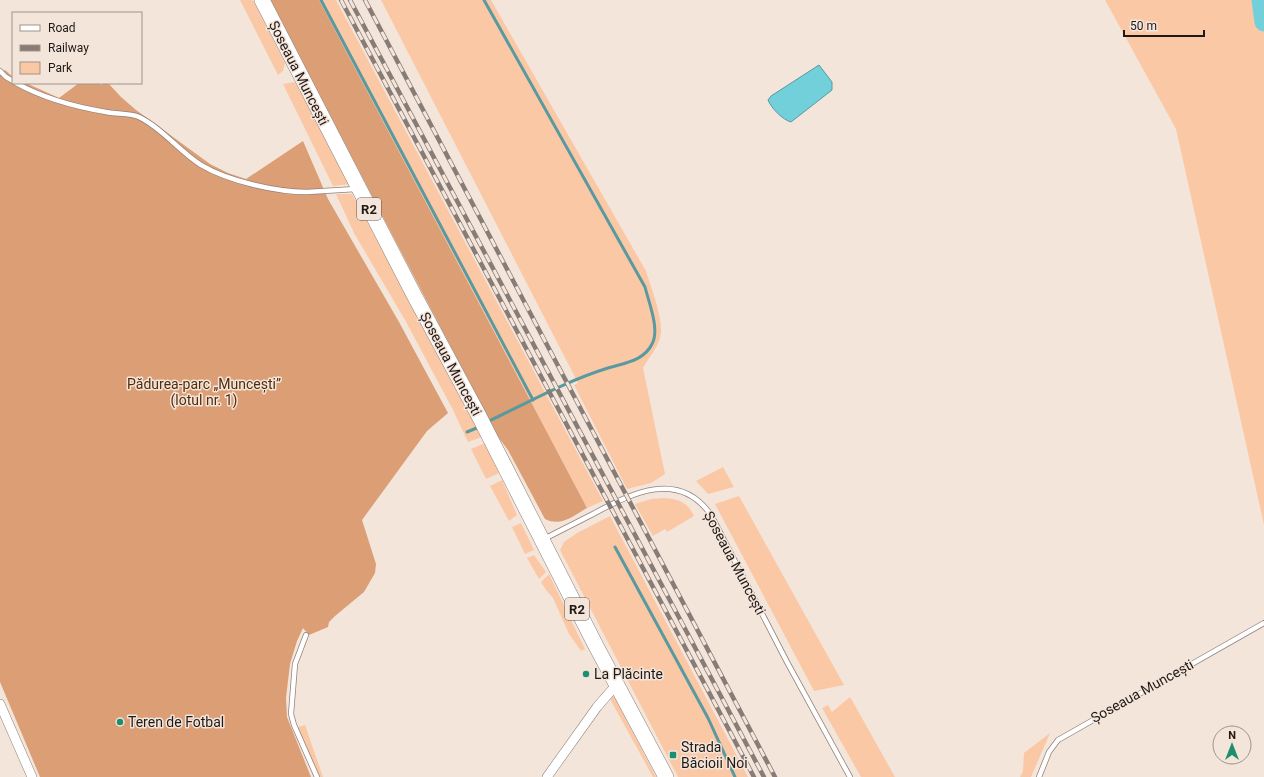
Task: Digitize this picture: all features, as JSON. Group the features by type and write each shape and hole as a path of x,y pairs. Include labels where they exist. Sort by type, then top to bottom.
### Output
{"main road":[{"name":"Șoseaua Muncești","path":"262,0 359,189 491,439 596,646 666,777"}],"street":[{"path":"547,777 597,707 617,684"},
{"path":"0,704 32,777"}],"lane":[{"path":"0,71 12,80"},
{"path":"18,84 60,101 106,112 138,116 201,165 218,174 274,189 298,191 359,189"},
{"name":"Șoseaua Muncești","path":"542,540 610,505 641,492 657,488 686,493 701,502 711,515 787,662 850,777"},
{"name":"Șoseaua Muncești","path":"1039,777 1049,752 1058,740 1264,623"},
{"path":"306,636 295,664 291,714 294,725 317,777"}],"green space":[{"path":"240,0 253,0 285,63 283,71 278,75"},
{"path":"270,0 319,0 587,508 567,520 556,522 545,519 508,450 496,434"},
{"path":"319,0 336,0 603,501 587,508"},
{"path":"381,0 491,0 646,271 657,304 661,331 657,346 643,368 665,474 651,483 627,489 574,385 578,383"},
{"path":"1105,0 1264,0 1264,525 1176,129"},
{"name":"Pădurea-parc „Muncești” (lotul nr. 1)","path":"5,70 12,76 12,84 28,84 59,98 78,84 109,84 136,110 210,164 228,173 246,179 303,141 328,199 399,322 448,413 427,431 362,520 376,564 375,573 364,592 335,616 329,622 328,627 309,635 303,628 297,641 290,664 286,698 287,717 311,777 40,777 0,682 0,74"},
{"path":"295,82 351,184 333,186 283,84"},
{"path":"336,194 352,194 482,437 468,442 452,408 405,320 354,233"},
{"path":"485,443 499,473 486,479 471,449"},
{"path":"723,467 734,487 708,494 696,481"},
{"path":"502,480 517,515 509,521 490,486"},
{"path":"739,496 844,685 814,691 715,504"},
{"path":"662,498 677,500 685,504 692,511 694,516 667,532 665,529 653,536 635,504 651,499"},
{"path":"610,516 748,777 678,777 560,550 564,542 577,533"},
{"path":"521,523 534,550 525,554 512,527"},
{"path":"534,555 546,572 539,579 527,558"},
{"path":"549,574 585,649 581,651 569,634 553,598 541,582"},
{"path":"614,696 656,777 653,777 610,699"},
{"path":"850,697 895,777 861,777 822,708 828,705 832,712"},
{"path":"305,725 323,777 319,777 298,727"},
{"path":"1050,733 1031,777 1020,777 1023,771 1024,753"}],"water":[{"path":"819,65 832,82 832,90 791,122 784,119 774,110 768,100 771,96"}],"waterway":[{"path":"321,0 533,400"},
{"path":"484,0 645,287 653,316 655,331 652,344 639,358 577,379 487,422"},
{"path":"1261,0 1264,22"},
{"path":"467,432 479,427"},
{"path":"615,547 708,718 735,777"}],"railway":[{"path":"341,0 754,777"},
{"path":"350,0 764,777"},
{"path":"365,0 775,777"}],"place":[{"name":"La Plăcinte","path":"586,674"},
{"name":"Teren de Fotbal","path":"120,722"},
{"name":"Strada Băcioii Noi","path":"673,755"}]}
